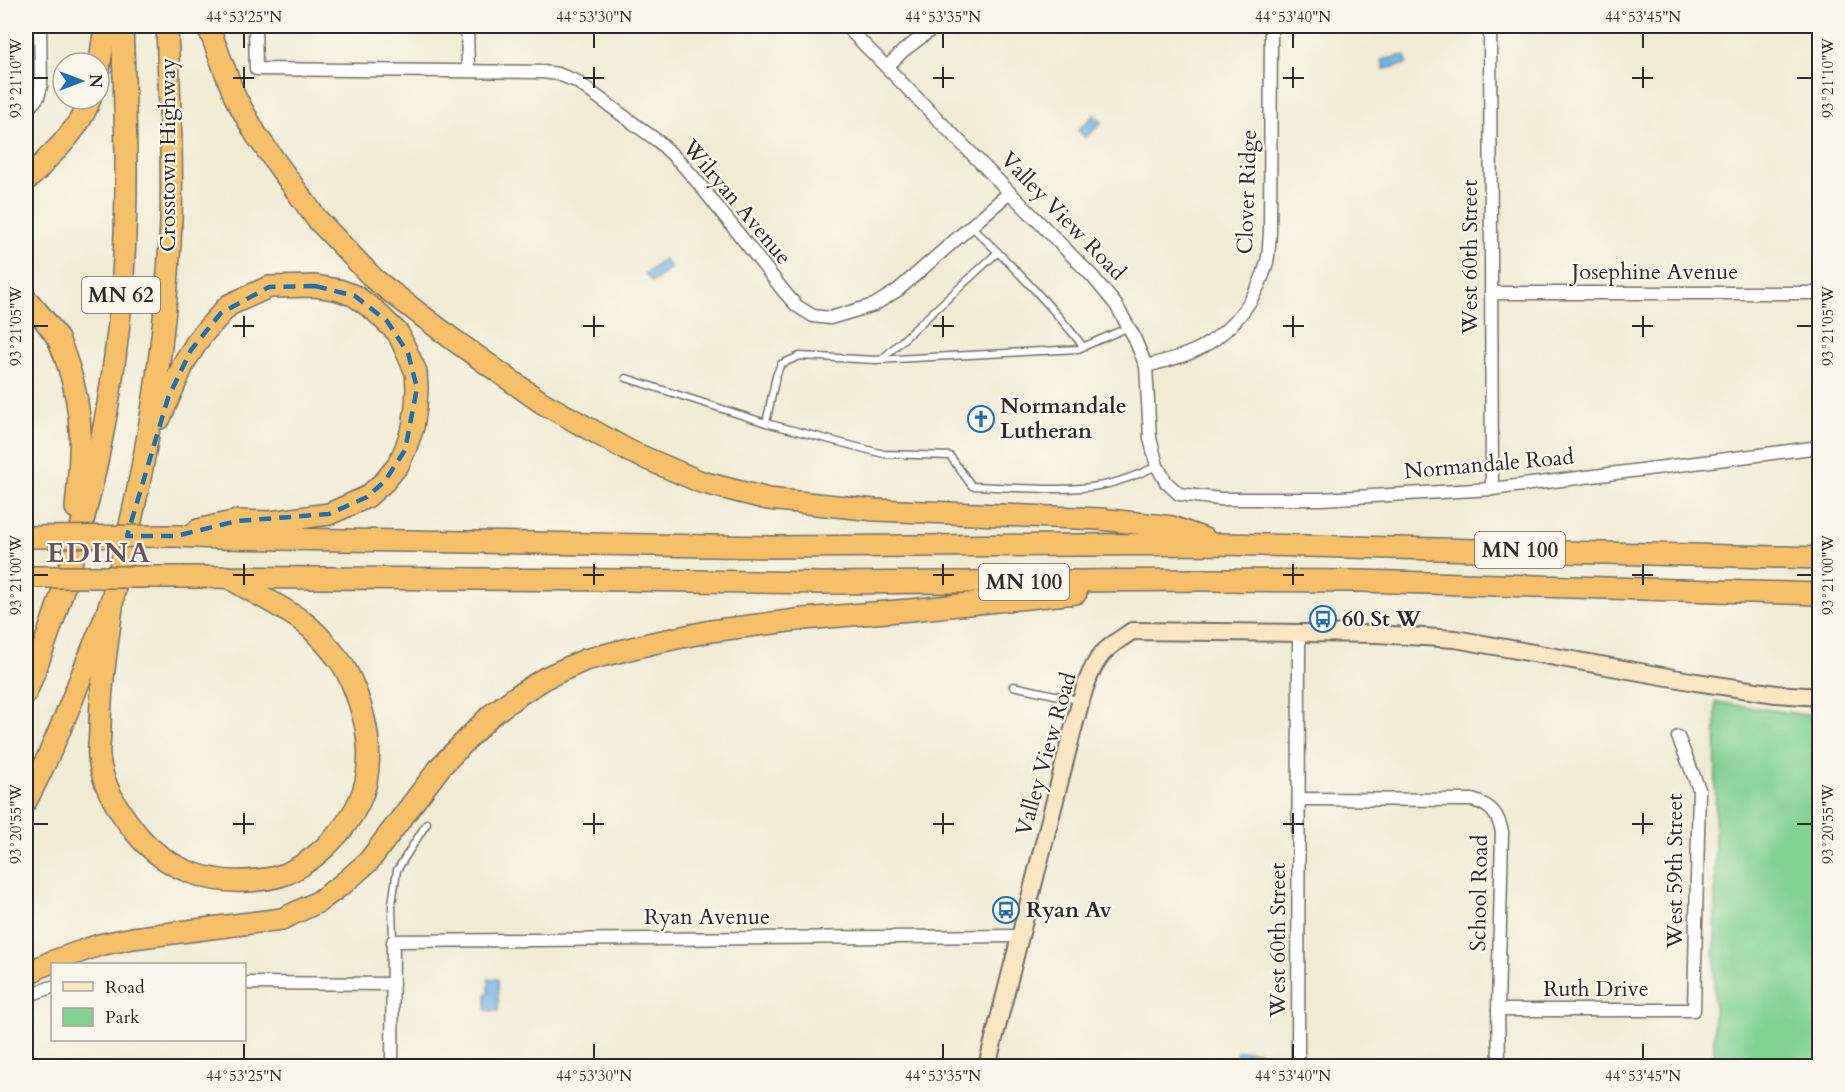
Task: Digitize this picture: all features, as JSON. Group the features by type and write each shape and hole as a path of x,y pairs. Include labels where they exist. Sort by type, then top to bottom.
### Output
{"highway":[{"path":"102,51 105,26"},
{"name":"Crosstown Highway","path":"26,693 56,615 88,501 114,364 125,234 126,126 122,26"},
{"name":"Crosstown Highway","path":"26,801 67,714 114,590 138,487 159,374 171,220 167,26"},
{"path":"208,26 235,96 256,136 316,218 374,279 451,338 541,402 629,452 701,482 768,499 875,510 1100,519 1172,527 1220,544"},
{"path":"26,180 34,175 73,132 86,111"},
{"path":"138,487 160,418 184,361 201,336 229,305 269,287 284,285 327,287 354,296 374,310 398,333 416,372 417,388 413,427 398,465 385,481 367,497 328,514 271,522 237,521 176,536"},
{"path":"26,299 42,316 59,341 70,372 81,418 81,449 72,560"},
{"name":"MN 100","path":"26,537 176,536 772,547 1220,544 1820,558"},
{"name":"MN 100","path":"26,577 616,579 824,583 1360,581 1820,594"},
{"path":"114,590 103,676 98,755 111,795 124,818 140,838 154,852 172,864 214,880 249,881 287,873 307,861 333,839 351,815 362,795 367,772 368,750 361,705 336,656 303,622 228,577"},
{"path":"26,974 51,962 99,945 133,938 282,919 318,902 369,861 385,843 441,766 490,716 547,677 585,660 711,631 804,619 1201,580"},
{"path":"26,676 45,644"}],"street":[{"path":"29,108 38,97 40,86 40,26"},
{"name":"Wilryan Avenue","path":"255,26 256,69 543,72 558,74 576,81 659,142 681,163 786,294 797,306 813,316 830,318 874,305 898,290 1010,193"},
{"path":"467,26 468,70"},
{"name":"Valley View Road","path":"846,26 1093,278 1116,305 1129,327 1146,366 1150,438 1157,466 1166,482"},
{"path":"886,67 936,26"},
{"name":"Clover Ridge","path":"1146,366 1203,347 1226,331 1245,310 1258,287 1267,261 1270,234 1271,26"},
{"name":"West 60th Street","path":"1490,26 1492,489"},
{"name":"Josephine Avenue","path":"1491,293 1820,293"},
{"name":"Normandale Road","path":"1166,482 1179,494 1220,499 1321,499 1492,489 1820,447"},
{"name":"Valley View Road","path":"987,1066 1082,701 1096,663 1103,653 1132,631 1299,633"},
{"path":"1299,633 1377,634 1455,639 1696,682 1776,694 1820,697"},
{"name":"West 60th Street","path":"1298,1066 1299,633"},
{"name":"West 59th Street","path":"1678,736 1699,789 1694,1010"},
{"name":"School Road","path":"1299,799 1473,800 1484,803 1494,810 1502,832 1499,1066"},
{"name":"Ryan Avenue","path":"393,941 1021,936"},
{"path":"392,1066 393,941"},
{"path":"246,983 393,984"},
{"path":"26,996 51,987"},
{"name":"Ruth Drive","path":"1498,1010 1694,1010"}],"lane":[{"path":"971,226 1062,319 1083,346"},
{"path":"882,359 998,252"},
{"path":"766,423 776,376 781,364 800,356 882,359 1078,349 1129,327"},
{"path":"626,378 766,423 884,454 950,456 972,486 1076,488 1104,484 1137,475 1157,466"},
{"path":"1013,686 1082,701"},
{"path":"393,941 392,904 397,870 426,823"}],"highlighted area":[{"path":"315,286 355,296 387,321 408,353 417,388 405,450 385,481 367,497 329,514 237,521 176,536 127,536 168,398 191,350 221,313 269,287"}],"green space":[{"path":"1716,702 1819,717 1819,1066 1714,1066"}],"water":[{"path":"1405,55 1407,64 1384,69 1382,60"},
{"path":"1094,115 1101,123 1085,138 1078,130"},
{"path":"664,259 671,268 652,282 645,274"},
{"path":"489,979 498,979 498,1011 486,1010"},
{"path":"1237,1051 1259,1051 1259,1063 1236,1063"}],"place":[{"name":"Normandale Lutheran","path":"981,419"},
{"name":"60 St W","path":"1323,619"},
{"name":"Ryan Av","path":"1006,910"}],"district":[{"name":"EDINA","path":"99,553"}]}
